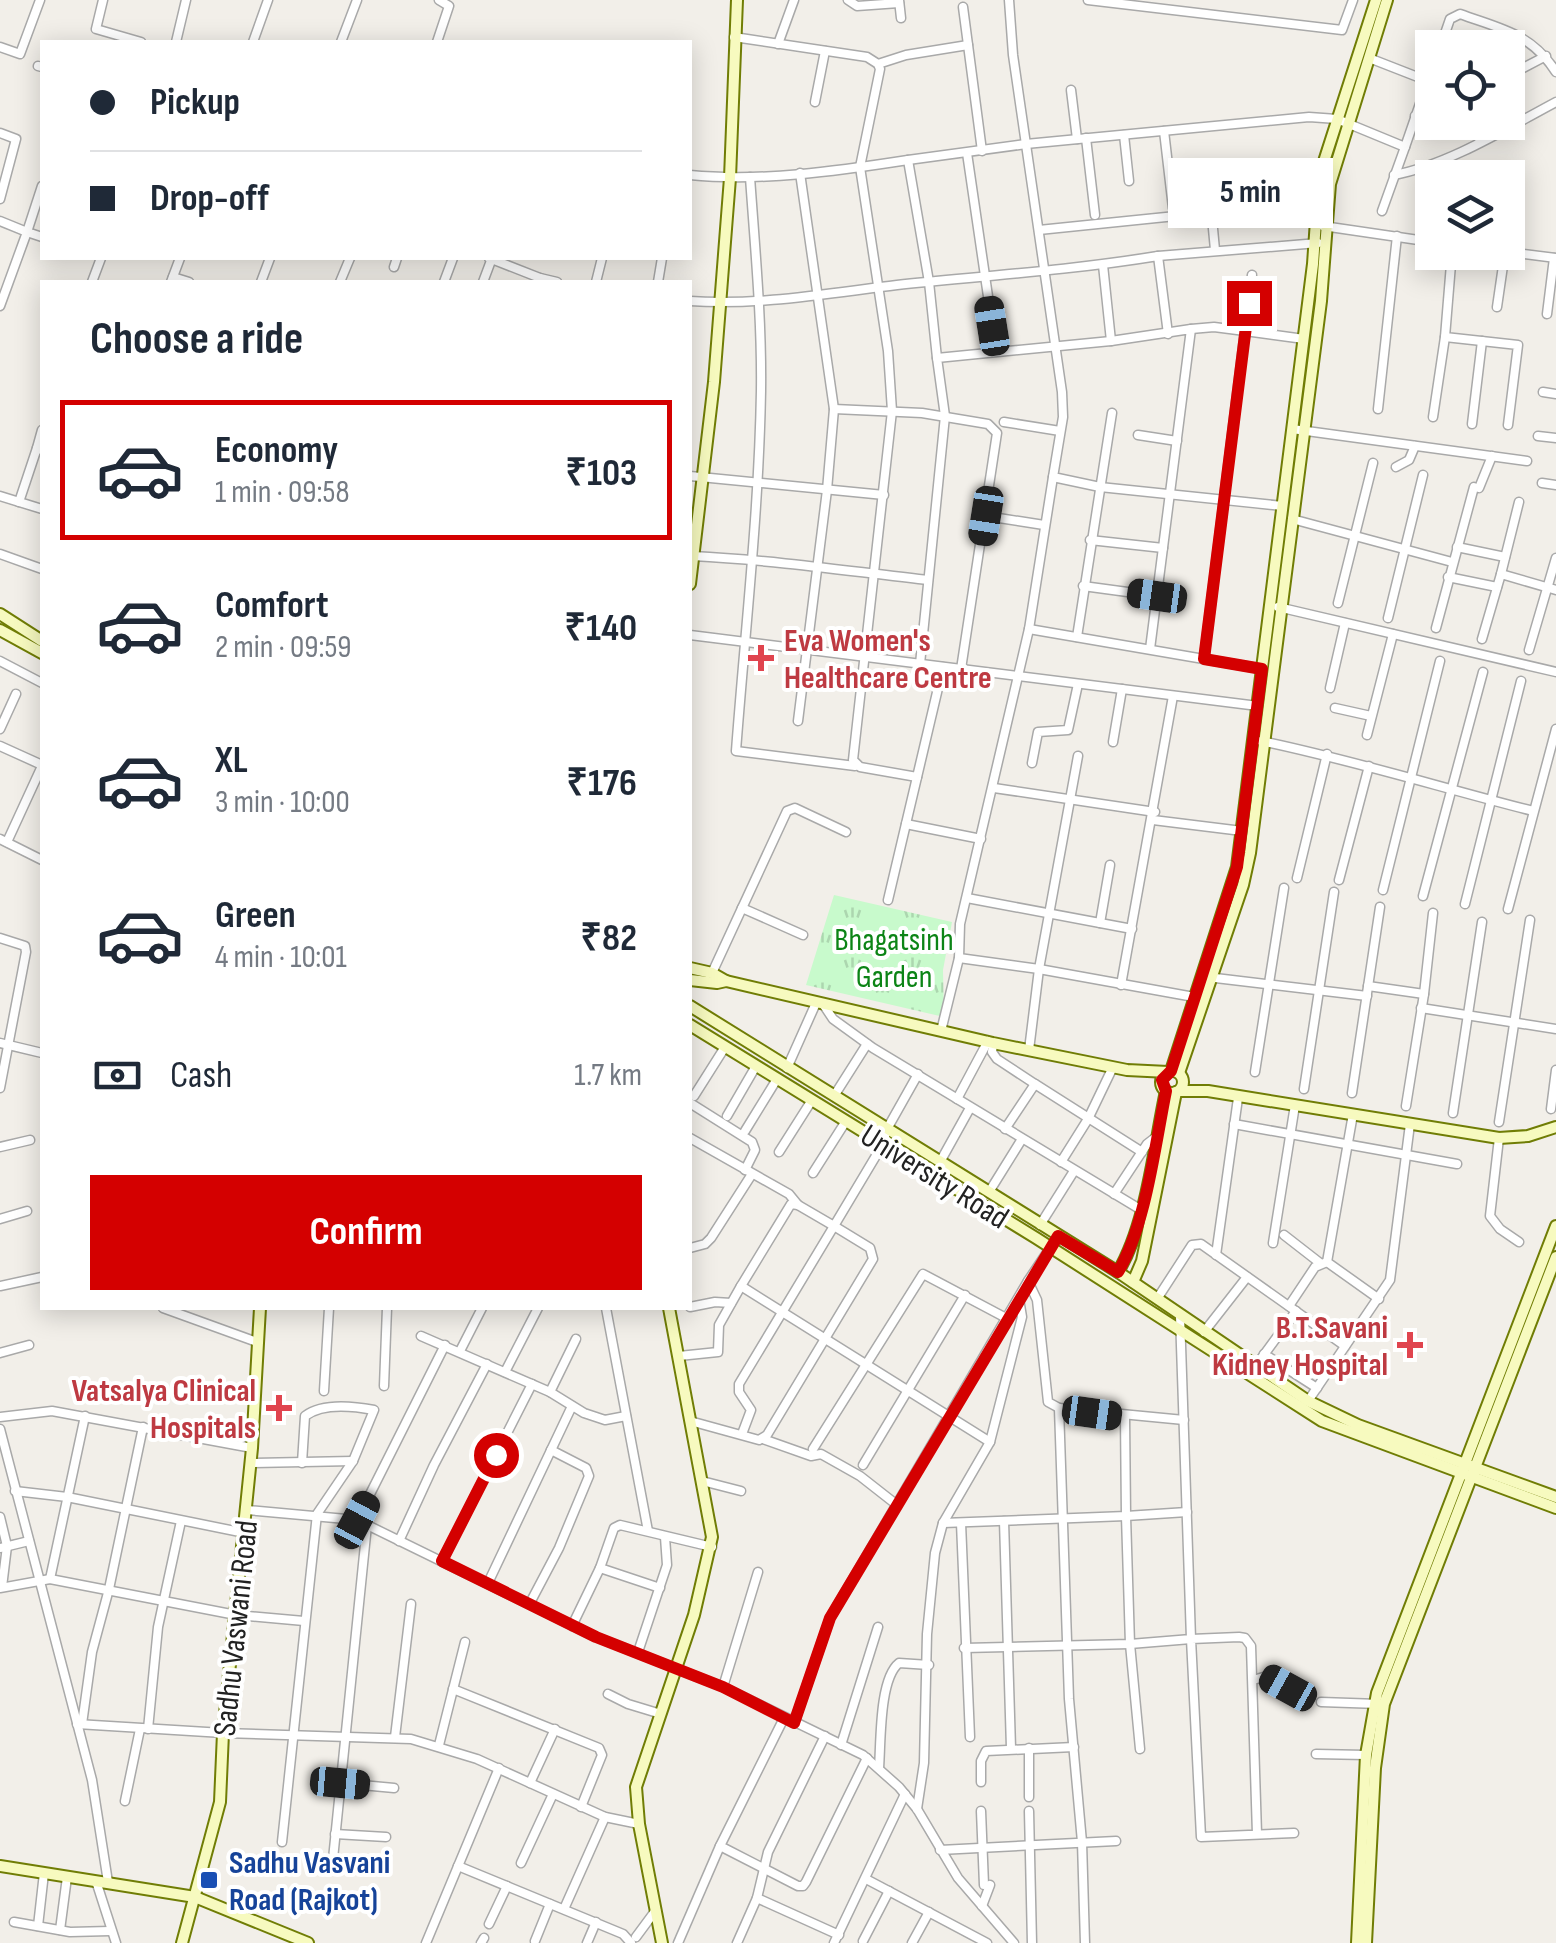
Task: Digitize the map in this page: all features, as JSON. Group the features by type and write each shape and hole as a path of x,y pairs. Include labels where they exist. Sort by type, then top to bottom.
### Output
{"street":[{"path":"0,47 20,54 40,0"},
{"path":"92,40 103,0"},
{"path":"176,40 186,0"},
{"path":"255,40 268,0"},
{"path":"438,40 449,14 449,6 440,0"},
{"path":"692,565 696,477 714,382 730,178 737,0"},
{"path":"778,44 794,0"},
{"path":"848,0 857,6 899,2 900,18"},
{"path":"940,1031 958,958 960,924 1029,628 1062,404 1009,0"},
{"path":"1088,0 1342,30 1352,0"},
{"path":"1342,121 1376,0"},
{"path":"1286,514 1306,430 1321,226 1319,178 1369,58 1387,0"},
{"path":"342,40 353,1"},
{"path":"962,7 982,151"},
{"path":"1447,30 1452,16 1460,14 1502,30"},
{"path":"96,29 132,40"},
{"path":"734,37 867,58 878,64 906,55 968,45"},
{"path":"1525,39 1546,56 1556,72"},
{"path":"815,102 825,51"},
{"path":"1525,67 1546,56"},
{"path":"1369,58 1415,76"},
{"path":"856,766 853,756 892,411 888,351 860,166 880,76 878,64"},
{"path":"1071,90 1095,216"},
{"path":"1394,175 1480,141 1556,102"},
{"path":"692,175 730,178 800,173 1026,144 1310,117 1342,121 1405,147"},
{"path":"1382,210 1415,119"},
{"path":"1164,131 1173,208"},
{"path":"0,134 16,139 0,198"},
{"path":"1124,135 1129,181"},
{"path":"967,153 996,351"},
{"path":"908,160 929,282 945,416 920,664"},
{"path":"798,720 828,490 834,408 800,173"},
{"path":"750,176 761,393 736,752 917,777"},
{"path":"0,306 40,192"},
{"path":"1038,230 1205,213 1212,218 1215,250"},
{"path":"0,221 40,236"},
{"path":"1321,226 1415,239"},
{"path":"1378,408 1396,236"},
{"path":"692,301 718,303 820,294 1215,250 1320,243"},
{"path":"1175,1073 1248,866 1292,429 1320,243"},
{"path":"1525,254 1555,258 1547,314"},
{"path":"1158,256 1168,334"},
{"path":"495,260 540,280"},
{"path":"1103,265 1110,342"},
{"path":"1433,416 1451,270"},
{"path":"1498,307 1503,270"},
{"path":"1204,659 1252,275"},
{"path":"937,358 1110,342 1214,327 1304,339"},
{"path":"1150,650 1191,329"},
{"path":"1445,337 1532,346"},
{"path":"1472,424 1482,341"},
{"path":"1508,425 1518,345"},
{"path":"1543,392 1556,394"},
{"path":"834,408 945,416 988,424 996,434 961,669"},
{"path":"1077,637 1112,413"},
{"path":"1004,422 1060,430"},
{"path":"1292,429 1527,461"},
{"path":"1138,434 1176,440"},
{"path":"1538,436 1556,438"},
{"path":"1396,467 1409,460 1415,446"},
{"path":"20,502 40,449"},
{"path":"1436,628 1456,547 1476,487 1492,456"},
{"path":"1338,603 1373,463"},
{"path":"1388,618 1423,475"},
{"path":"696,477 884,495"},
{"path":"1053,478 1223,498 1286,514 1354,538 1452,562"},
{"path":"1542,483 1556,484"},
{"path":"0,496 40,508"},
{"path":"1482,639 1519,502"},
{"path":"986,516 1044,525"},
{"path":"1090,540 1162,548"},
{"path":"1456,547 1505,558"},
{"path":"0,554 40,568"},
{"path":"693,556 752,559 928,580"},
{"path":"1529,650 1552,588 1556,558"},
{"path":"1501,574 1552,588"},
{"path":"1448,577 1497,587"},
{"path":"1083,586 1157,596"},
{"path":"1276,607 1556,672"},
{"path":"1118,1272 1146,1213 1194,998 1207,977 1232,889 1259,741 1262,669 1276,607"},
{"path":"0,614 40,640"},
{"path":"1330,688 1345,622"},
{"path":"1029,628 1262,669"},
{"path":"0,630 40,651"},
{"path":"1367,735 1394,634"},
{"path":"692,635 1258,706"},
{"path":"1383,890 1440,660"},
{"path":"0,661 40,682"},
{"path":"888,900 942,667"},
{"path":"1423,896 1483,672"},
{"path":"1466,904 1521,680"},
{"path":"1032,763 1038,732 1068,730 1078,684"},
{"path":"1113,742 1122,689"},
{"path":"0,729 16,694"},
{"path":"1121,984 1173,696"},
{"path":"1336,708 1372,716"},
{"path":"1508,909 1556,729"},
{"path":"1259,741 1327,754 1533,810"},
{"path":"0,746 40,765"},
{"path":"1296,878 1327,754"},
{"path":"1029,1050 1039,969 1078,756"},
{"path":"1339,880 1369,766"},
{"path":"40,770 3,841 40,859"},
{"path":"994,788 1242,831"},
{"path":"712,973 790,808 846,832"},
{"path":"906,824 982,839"},
{"path":"1100,923 1110,865"},
{"path":"1255,1072 1284,888"},
{"path":"1304,1089 1334,892"},
{"path":"967,898 1132,929"},
{"path":"1352,1093 1380,907"},
{"path":"742,908 803,935"},
{"path":"1406,1106 1433,913"},
{"path":"1499,1122 1530,920"},
{"path":"1454,1113 1482,922"},
{"path":"0,938 26,949 5,1044 0,1088"},
{"path":"958,958 1194,998"},
{"path":"692,968 819,1004 990,1042 1128,1070 1175,1073 1208,1091"},
{"path":"1207,977 1424,994"},
{"path":"692,983 726,981"},
{"path":"819,1004 833,1020 866,1044 1146,1213"},
{"path":"787,1068 819,1004"},
{"name":"University Road","path":"692,1006 1118,1272 1255,1367 1328,1412 1556,1508"},
{"path":"1421,1008 1556,1030"},
{"name":"University Road","path":"692,1026 1050,1247 1322,1421 1470,1472"},
{"path":"990,1042 997,1059 1142,1152"},
{"path":"957,1099 990,1042"},
{"path":"5,1044 40,1053"},
{"path":"834,1096 866,1044"},
{"path":"692,1247 711,1238 748,1172 755,1150 752,1142 692,1100 725,1047"},
{"path":"726,1116 756,1066"},
{"path":"1061,1162 1088,1119 1112,1067"},
{"path":"1128,1070 1171,1090 1208,1091 1499,1138 1528,1136 1556,1127"},
{"path":"1551,1109 1556,1070"},
{"path":"1132,1282 1142,1261 1156,1137 1171,1090 1163,1076 1175,1073"},
{"path":"742,1434 751,1410 737,1388 884,1144 887,1129 918,1074"},
{"path":"745,1130 777,1079"},
{"path":"1005,1130 1035,1084"},
{"path":"1216,1255 1238,1098"},
{"path":"779,1152 812,1100"},
{"path":"1273,1243 1296,1104"},
{"path":"940,1162 970,1108"},
{"path":"1255,1367 1324,1263 1353,1114"},
{"path":"813,1173 846,1121"},
{"path":"1234,1124 1458,1164"},
{"path":"1308,1400 1390,1280 1410,1124"},
{"path":"1114,1194 1156,1137"},
{"path":"1499,1138 1490,1216 1500,1229 1519,1242"},
{"path":"0,1147 30,1140"},
{"path":"989,1192 1022,1140"},
{"path":"692,1141 790,1194 798,1205 870,1248 873,1259 763,1439"},
{"path":"1040,1225 1074,1170"},
{"path":"679,1356 718,1352 717,1332 731,1303 788,1207 798,1205"},
{"path":"0,1219 27,1211"},
{"path":"1470,1472 1556,1226"},
{"path":"1284,1235 1379,1299"},
{"path":"794,1723 830,1618 1058,1236"},
{"path":"1157,1299 1192,1245 1202,1244 1346,1346"},
{"path":"1357,1943 1366,1755 1379,1704 1556,1257"},
{"path":"812,1449 923,1274 1008,1319"},
{"path":"0,1286 40,1277"},
{"path":"1204,1332 1247,1277"},
{"path":"1028,1281 1037,1300 1046,1398 1059,1408 1184,1420"},
{"path":"741,1286 990,1442"},
{"path":"863,1465 965,1295"},
{"path":"917,1809 924,1763 929,1602 935,1552 943,1524 990,1442 1022,1317 1019,1299"},
{"path":"692,1306 731,1303"},
{"path":"169,1310 257,1342"},
{"name":"Sadhu Vaswani Road","path":"182,1943 220,1802 251,1463 260,1310"},
{"path":"324,1391 329,1310"},
{"path":"384,1386 387,1310"},
{"path":"460,1352 478,1310"},
{"path":"505,1372 537,1310"},
{"path":"606,1310 648,1531"},
{"path":"670,1310 712,1547 678,1668 636,1786 639,1824 661,1939 679,1943 698,1892 784,1718"},
{"path":"1180,1316 1201,1837 1294,1833"},
{"path":"421,1336 605,1420 626,1416"},
{"path":"550,1392 576,1339"},
{"path":"357,1520 401,1439 445,1344"},
{"path":"0,1353 29,1345"},
{"path":"1264,1354 1317,1388"},
{"path":"400,1541 434,1465 487,1364"},
{"path":"442,1561 532,1384"},
{"path":"488,1584 572,1406"},
{"path":"282,1842 317,1514 353,1461 374,1410 327,1407 310,1411 305,1416 302,1463"},
{"path":"1059,1408 1067,1646 1082,1842 1085,1943"},
{"path":"0,1417 34,1411 86,1416 252,1448"},
{"path":"50,1579 86,1416"},
{"path":"1124,1417 1130,1644 1140,1749"},
{"path":"690,1421 811,1456 822,1454 860,1476 897,1505"},
{"path":"80,1724 142,1427"},
{"path":"0,1429 80,1724 92,1780 110,1931 116,1943"},
{"path":"530,1603 589,1476 586,1468 550,1450"},
{"path":"251,1463 353,1461"},
{"path":"1470,1472 1556,1497"},
{"path":"0,1482 12,1480"},
{"path":"702,1482 742,1491"},
{"path":"15,1491 244,1533"},
{"path":"247,1510 357,1520 572,1626 723,1687 867,1758 917,1809 940,1850 1014,1943"},
{"path":"943,1524 1187,1512"},
{"path":"0,1517 4,1547 1,1588 50,1579 236,1615 304,1621"},
{"path":"125,1802 144,1729 158,1627 180,1520"},
{"path":"1004,1521 1012,1748"},
{"path":"961,1523 970,1737"},
{"path":"333,1859 367,1526"},
{"path":"572,1626 614,1528 648,1531 712,1547"},
{"path":"638,1652 667,1565 665,1537"},
{"path":"4,1547 28,1541"},
{"path":"600,1568 660,1588"},
{"path":"723,1687 758,1572"},
{"path":"395,1737 411,1604"},
{"path":"841,1744 878,1626"},
{"path":"964,1648 1245,1638 1251,1646 1253,1680 1256,1834"},
{"path":"439,1745 465,1642"},
{"path":"879,1768 885,1695 891,1672 899,1664 928,1665"},
{"path":"1253,1680 1268,1676 1307,1699"},
{"path":"453,1688 599,1748 602,1755 581,1807"},
{"path":"608,1694 661,1714"},
{"path":"1321,1702 1379,1704"},
{"path":"1366,1943 1379,1704"},
{"path":"80,1724 291,1736 395,1737 439,1745 605,1817 639,1824"},
{"path":"530,1783 555,1729"},
{"path":"737,1943 756,1898 763,1868 825,1736"},
{"path":"980,1782 986,1751 1074,1747"},
{"path":"1028,1748 1029,1797"},
{"path":"1316,1754 1366,1755"},
{"path":"720,1846 803,1886 867,1758"},
{"path":"426,1943 499,1768"},
{"path":"340,1783 394,1788"},
{"path":"520,1864 554,1794"},
{"path":"756,1898 836,1939 905,1794"},
{"path":"982,1811 981,1848 987,1885 982,1906"},
{"path":"1029,1811 1032,1943"},
{"path":"564,1909 605,1817"},
{"path":"335,1834 386,1838"},
{"path":"940,1850 1116,1841"},
{"path":"0,1866 195,1897 308,1943"},
{"path":"458,1866 633,1940 656,1910"},
{"path":"38,1926 44,1873"},
{"path":"60,1930 68,1876"},
{"path":"866,1879 986,1943"},
{"path":"488,1924 506,1886"},
{"path":"863,1941 889,1891"},
{"path":"535,1942 550,1904"},
{"path":"912,1943 929,1912"},
{"path":"14,1922 60,1930 110,1931"},
{"path":"587,1943 596,1922"}],"green space":[{"name":"Bhagatsinh Garden","path":"834,895 952,922 943,970 944,1017 806,985"}],"place":[{"name":"Eva Women's Healthcare Centre","path":"761,658"},
{"name":"B.T.Savani Kidney Hospital","path":"1410,1345"},
{"name":"Vatsalya Clinical Hospitals","path":"279,1408"},
{"name":"Sadhu Vasvani Road (Rajkot)","path":"209,1880"}],"route":[{"path":"496,1455 442,1561 572,1626 723,1687 794,1723 830,1618 1058,1236 1118,1272 1129,1251 1141,1210 1166,1091 1162,1080 1171,1071 1232,889 1240,848 1262,669 1204,659 1249,303"}]}
